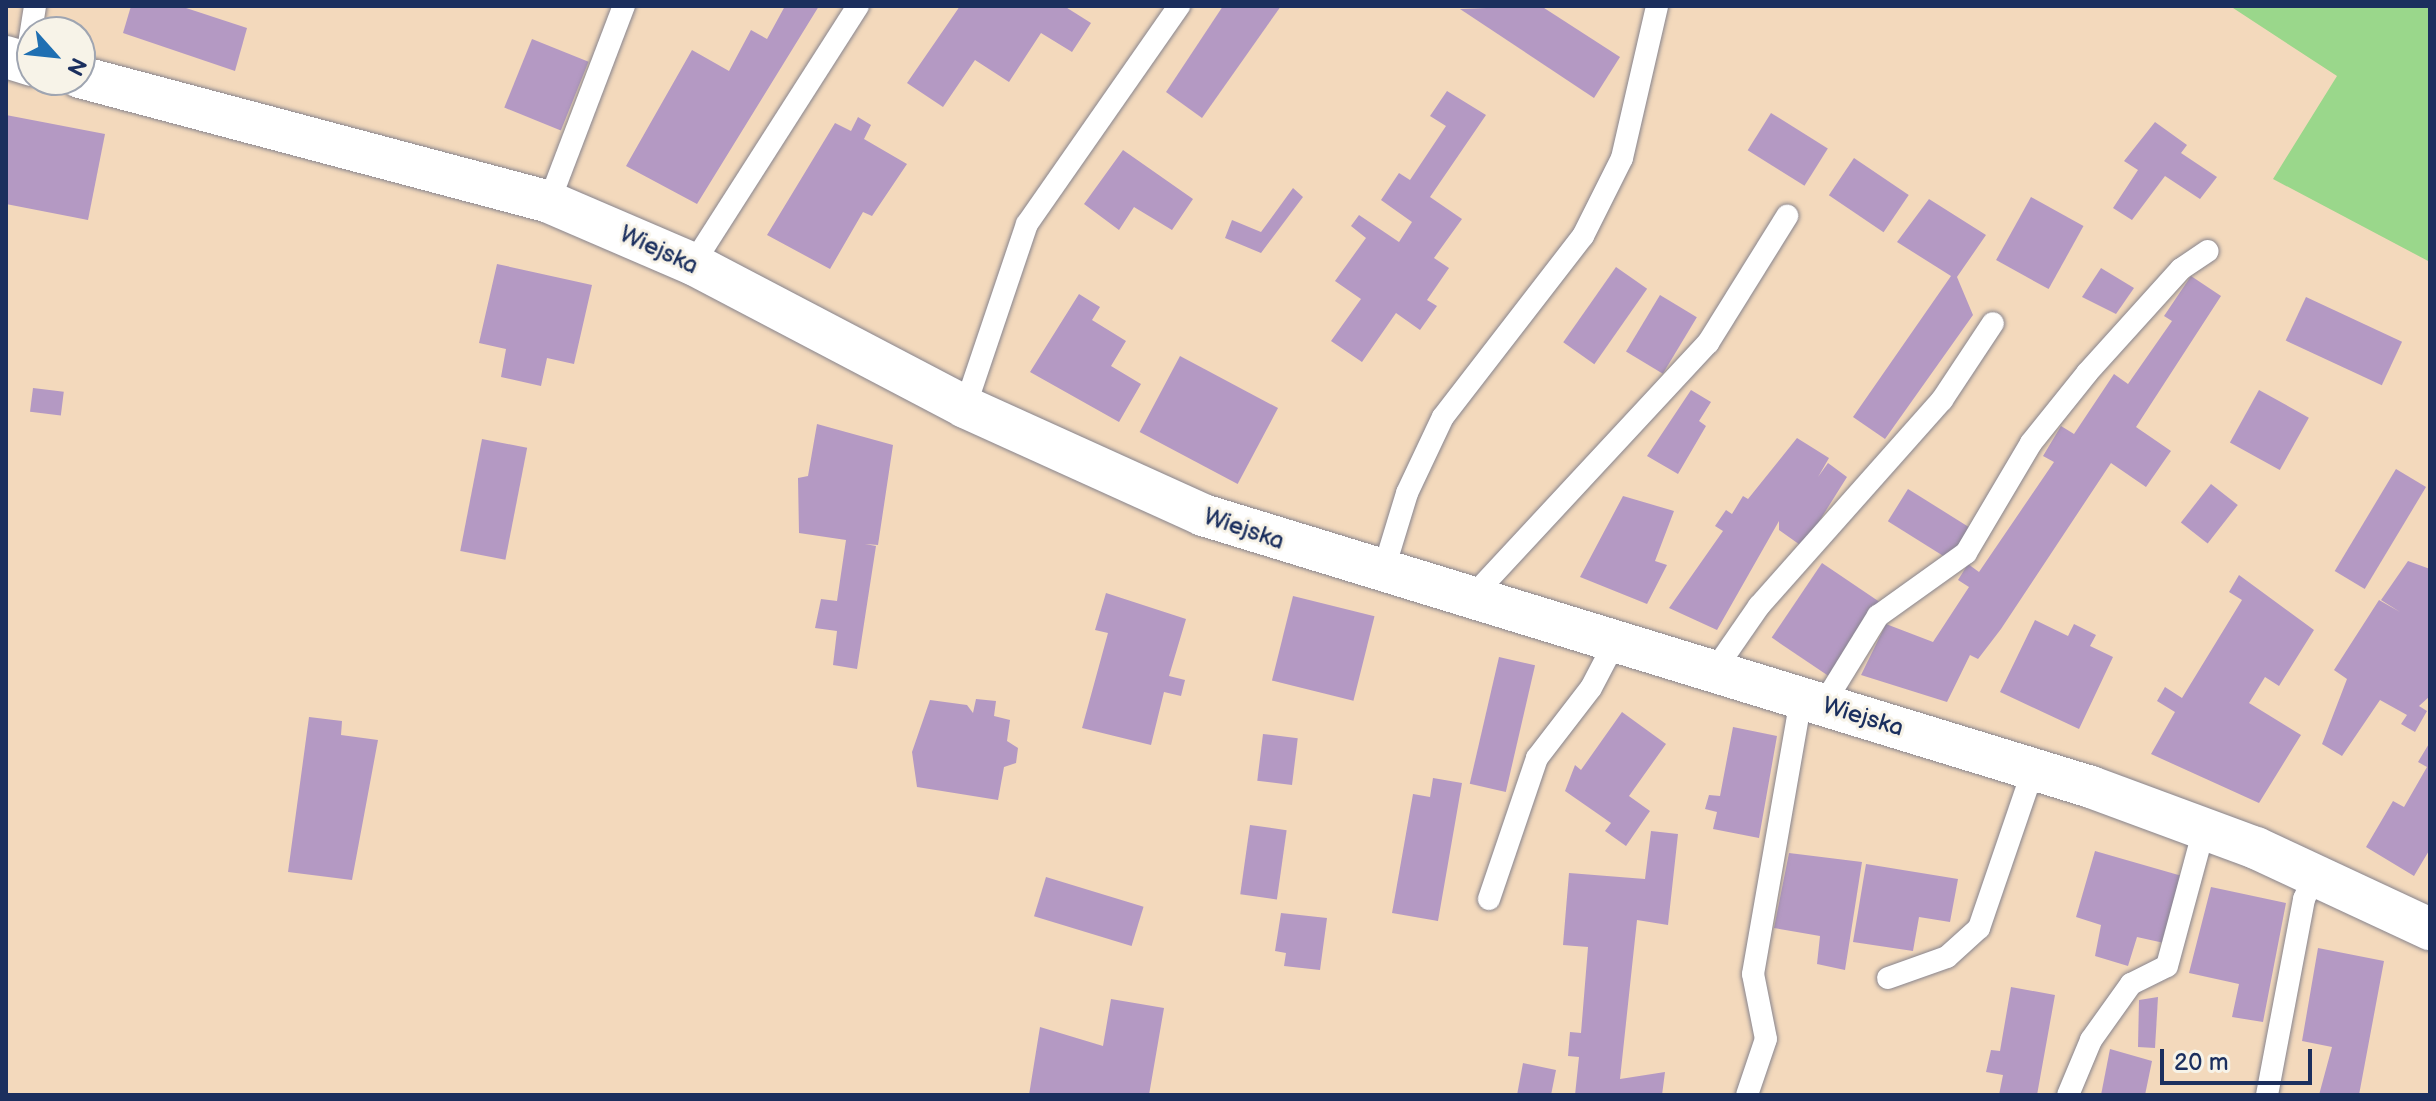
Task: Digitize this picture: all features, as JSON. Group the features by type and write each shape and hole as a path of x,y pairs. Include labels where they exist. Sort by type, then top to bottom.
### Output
{"street":[{"name":"Wiejska","path":"96,81 549,202 693,264 965,407 1203,515 1382,575 1714,671 2033,770 2204,829 2316,873 2430,929"}],"lane":[{"path":"549,202 624,6"},
{"path":"693,264 858,6"},
{"path":"965,407 1027,224 1179,6"},
{"path":"1382,575 1407,493 1443,417 1583,236 1622,158 1657,6"},
{"path":"1470,599 1708,343 1787,216"},
{"path":"1747,1095 1766,1039 1753,974 1812,701 1878,616 1966,553 2031,443 2087,373 2181,269 2208,251"},
{"path":"1714,671 1759,606 1942,400 1993,323"},
{"path":"1489,899 1537,758 1591,688 1615,642"},
{"path":"1888,978 1947,957 1979,928 2033,770"},
{"path":"2068,1095 2091,1040 2131,984 2167,966 2204,829"},
{"path":"2267,1095 2304,899 2316,873"}],"green space":[{"path":"2230,6 2430,6 2430,262 2273,179 2337,76"}],"building":[{"path":"131,6 180,6 247,28 235,71 123,33"},
{"path":"785,6 819,6 697,204 626,166 692,50 729,71 751,30 767,39"},
{"path":"960,6 1064,6 1091,23 1072,52 1041,33 1009,82 975,60 943,107 907,83"},
{"path":"1223,6 1281,6 1202,118 1166,92"},
{"path":"1541,6 1620,57 1594,98 1460,9"},
{"path":"532,39 589,62 561,130 504,108"},
{"path":"1447,91 1486,115 1430,197 1462,219 1434,258 1449,268 1427,300 1437,306 1420,330 1396,313 1362,362 1331,341 1361,299 1335,281 1366,238 1351,226 1359,215 1399,242 1412,222 1381,200 1399,173 1410,180 1446,126 1430,116"},
{"path":"1771,113 1828,149 1805,186 1748,150"},
{"path":"6,115 105,134 88,220 6,204"},
{"path":"858,117 871,125 864,139 907,164 872,216 863,212 830,269 767,235 835,123 851,131"},
{"path":"2155,122 2187,145 2181,153 2217,177 2200,199 2165,176 2132,220 2113,208 2138,170 2124,161"},
{"path":"1123,150 1193,199 1172,230 1134,207 1119,230 1084,204"},
{"path":"1854,158 1909,195 1884,232 1829,195"},
{"path":"1293,188 1303,197 1261,253 1225,238 1232,220 1261,232"},
{"path":"2031,197 2083,226 2049,289 1996,260"},
{"path":"1929,199 1986,235 1957,277 1973,315 1885,439 1853,417 1951,276 1897,242"},
{"path":"497,264 592,285 574,364 547,358 541,386 501,377 506,349 479,343"},
{"path":"1616,267 1647,289 1594,364 1563,342"},
{"path":"2101,268 2134,288 2116,314 2082,297"},
{"path":"2191,276 2221,296 2136,427 2171,451 2146,487 2111,463 2001,629 1978,659 1970,655 1947,702 1861,675 1886,624 1933,642 1969,587 1958,580 1968,564 1979,572 2054,462 2043,456 2061,426 2074,434 2114,374 2128,384 2172,321 2164,316"},
{"path":"1079,294 1100,307 1092,320 1126,341 1111,366 1141,384 1119,422 1030,372"},
{"path":"1660,295 1697,317 1663,374 1626,352"},
{"path":"2306,297 2402,342 2382,385 2286,341"},
{"path":"1180,356 1278,408 1238,484 1140,432"},
{"path":"33,388 64,392 61,416 30,412"},
{"path":"1691,390 1711,402 1699,421 1706,426 1678,474 1647,456"},
{"path":"2259,390 2309,418 2280,470 2230,442"},
{"path":"817,424 893,445 878,545 865,544 876,546 857,669 833,665 837,631 815,628 821,599 837,601 846,540 799,533 798,478 808,476"},
{"path":"1797,438 1829,458 1818,477 1828,463 1847,477 1803,547 1779,530 1779,521 1717,630 1669,608 1723,531 1715,526 1726,510 1732,514 1743,496 1748,499"},
{"path":"482,439 527,448 505,560 460,551"},
{"path":"2396,469 2426,487 2365,589 2335,571"},
{"path":"2211,484 2238,505 2208,544 2181,523"},
{"path":"1908,489 1970,528 1950,560 1888,521"},
{"path":"1623,496 1674,511 1655,561 1667,565 1647,604 1580,577"},
{"path":"2408,561 2430,569 2430,696 2419,706 2427,711 2415,732 2401,724 2407,715 2380,700 2342,756 2322,744 2347,679 2334,670 2379,600 2400,612 2381,600"},
{"path":"1822,563 1880,602 1830,677 1772,638"},
{"path":"2239,575 2314,630 2279,686 2265,677 2249,703 2301,735 2259,803 2151,754 2175,712 2157,701 2165,687 2182,698 2242,600 2229,592"},
{"path":"1106,593 1186,619 1169,676 1185,680 1181,696 1164,692 1151,745 1082,728 1108,633 1095,630"},
{"path":"1293,596 1375,616 1353,701 1272,680"},
{"path":"2035,620 2068,636 2074,624 2096,635 2090,646 2113,657 2079,729 2000,692"},
{"path":"1499,657 1535,665 1506,792 1470,784"},
{"path":"976,699 996,701 994,716 1010,720 1007,741 1018,748 1016,763 1004,767 998,800 917,787 912,752 930,700 967,705 973,713"},
{"path":"1622,712 1666,744 1629,796 1650,811 1626,846 1605,831 1611,823 1565,791 1575,765 1581,770"},
{"path":"309,717 342,721 341,735 378,740 352,880 288,872"},
{"path":"1733,727 1777,736 1759,838 1713,829 1717,812 1705,809 1709,795 1720,796"},
{"path":"1263,734 1298,738 1292,785 1257,781"},
{"path":"2430,742 2430,849 2414,876 2366,847 2393,801 2404,807 2427,767 2418,762"},
{"path":"1433,778 1462,783 1438,921 1392,913 1413,794 1430,797"},
{"path":"1250,825 1287,830 1277,899 1240,894"},
{"path":"1651,831 1678,834 1668,925 1637,920 1620,1079 1665,1072 1662,1095 1575,1095 1579,1057 1568,1056 1570,1032 1581,1033 1588,947 1563,945 1569,873 1645,879"},
{"path":"2095,851 2182,876 2164,943 2137,937 2128,966 2095,956 2101,925 2076,917"},
{"path":"1789,853 1862,862 1845,970 1817,964 1820,936 1774,928"},
{"path":"1866,864 1958,879 1950,922 1919,917 1913,951 1853,942"},
{"path":"1046,877 1144,907 1132,946 1034,916"},
{"path":"2211,887 2286,903 2263,1022 2232,1017 2239,984 2189,973"},
{"path":"1281,913 1327,918 1320,970 1284,966 1286,953 1275,951"},
{"path":"2318,948 2384,961 2359,1095 2319,1095 2332,1047 2302,1041"},
{"path":"2011,987 2055,995 2037,1095 1999,1095 2003,1075 1986,1072 1991,1050 2000,1051"},
{"path":"2158,997 2155,1048 2138,1047 2139,1000"},
{"path":"1111,999 1164,1008 1149,1095 1029,1095 1040,1027 1103,1046"},
{"path":"2110,1049 2152,1061 2145,1095 2101,1095"},
{"path":"1523,1063 1556,1070 1551,1095 1517,1095"}]}
